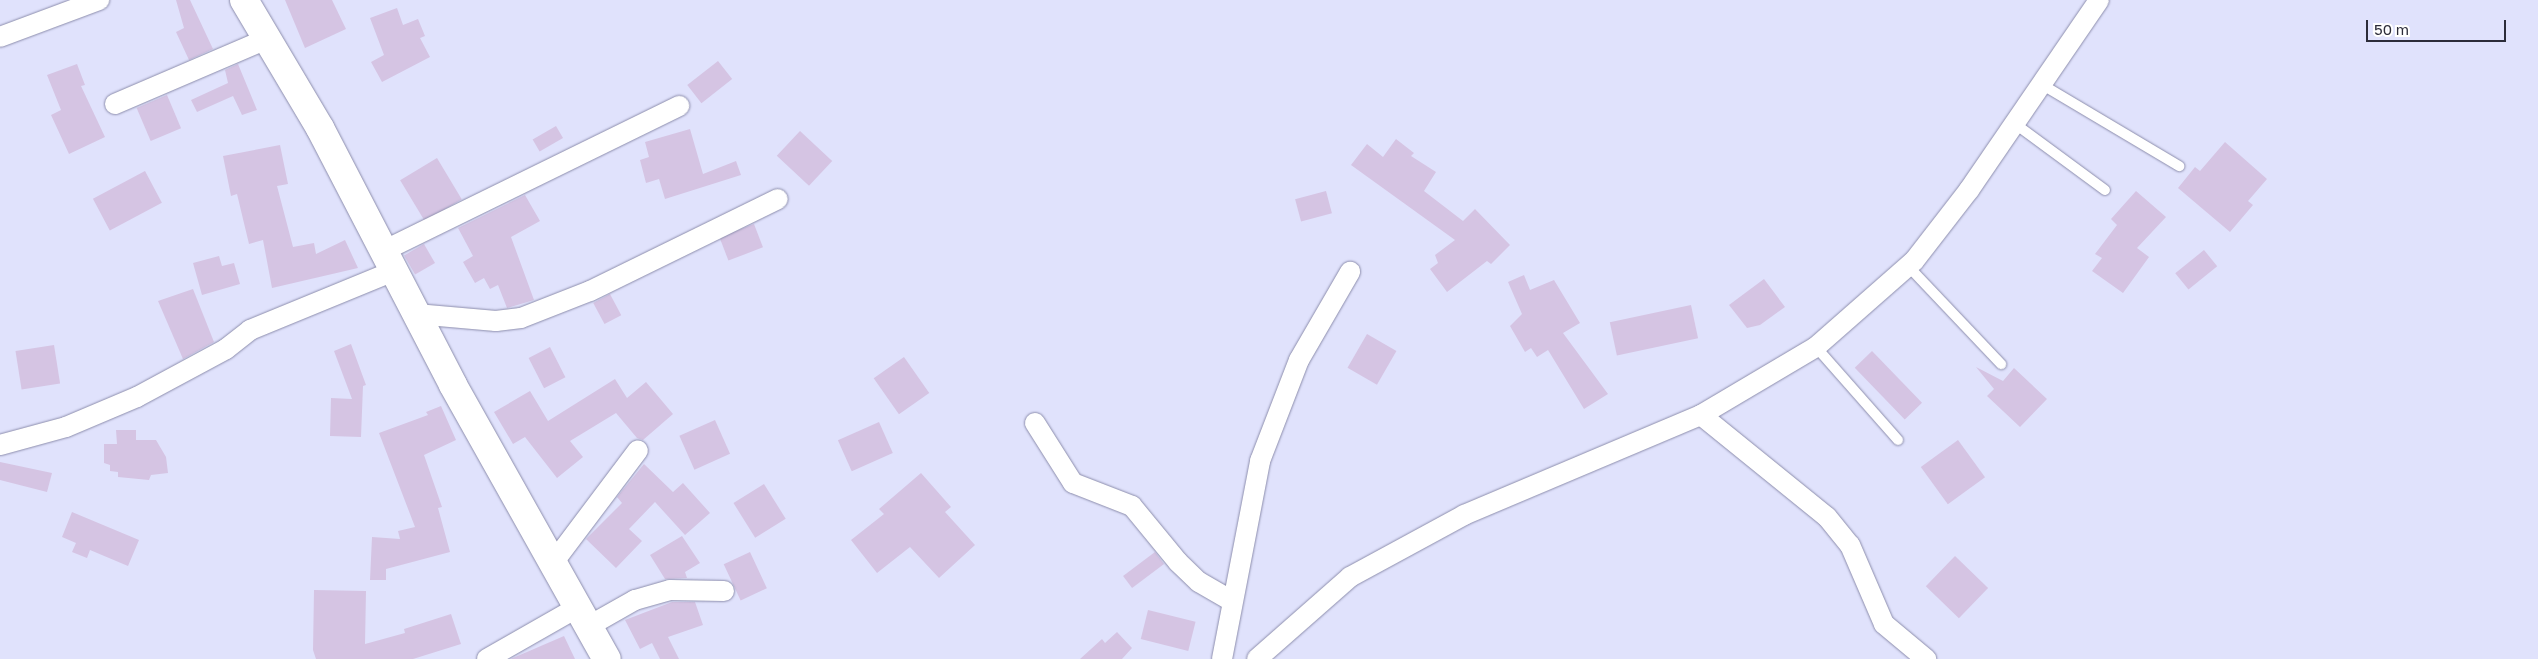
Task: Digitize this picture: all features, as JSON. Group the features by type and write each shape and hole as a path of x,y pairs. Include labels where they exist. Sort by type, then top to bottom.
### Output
{"main road":[{"path":"244,0 320,128 416,314 607,659"}],"street":[{"path":"0,37 99,0"},
{"path":"1257,659 1350,577 1464,516 1701,415 1816,348 1908,267 2014,123 2099,0"},
{"path":"115,104 267,39"},
{"path":"0,445 66,427 138,397 226,349 250,330 389,261 680,106"},
{"path":"416,314 496,321 521,318 590,291 778,199"},
{"path":"1222,659 1260,461 1299,360 1350,272"},
{"path":"1701,415 1827,517 1850,545 1884,624 1926,659"},
{"path":"1035,423 1073,483 1132,506 1178,562 1199,582 1232,601"},
{"path":"553,563 638,450"},
{"path":"487,659 583,617 635,600 670,590 724,591"}],"lane":[{"path":"2041,84 2179,166"},
{"path":"2014,123 2105,190"},
{"path":"1908,267 2001,364"},
{"path":"1816,348 1898,440"}],"building":[{"path":"176,0 190,0 213,49 189,60 176,32 184,28"},
{"path":"285,0 332,0 346,29 305,48"},
{"path":"397,8 403,25 418,19 425,36 420,38 430,57 382,82 371,62 384,55 370,18"},
{"path":"718,61 732,79 701,103 687,85"},
{"path":"77,64 85,85 81,86 105,137 69,154 51,115 61,110 47,75"},
{"path":"238,64 257,110 242,115 233,96 197,112 191,100 228,83 225,70"},
{"path":"167,95 181,128 151,141 137,108"},
{"path":"556,126 563,138 540,152 533,140"},
{"path":"690,129 703,174 736,161 741,175 665,199 659,179 646,183 640,160 649,157 645,142"},
{"path":"800,131 832,161 809,186 777,156"},
{"path":"1396,139 1414,153 1411,156 1436,172 1424,191 1463,221 1475,209 1510,245 1491,264 1487,261 1447,292 1430,269 1438,263 1435,255 1455,240 1351,165 1367,144 1383,157"},
{"path":"2225,142 2267,179 2248,201 2253,205 2230,232 2178,188 2195,167 2200,171"},
{"path":"280,145 288,184 277,186 293,247 314,243 316,254 345,240 358,268 272,288 263,240 249,244 237,194 231,196 223,156"},
{"path":"437,158 462,199 425,221 400,180"},
{"path":"145,171 162,203 110,230 93,199"},
{"path":"1326,191 1332,213 1301,221 1295,199"},
{"path":"2136,191 2166,217 2137,248 2149,257 2123,293 2092,271 2102,258 2095,254 2117,225 2111,219"},
{"path":"525,195 540,221 511,237 534,300 507,308 498,285 490,289 484,278 475,283 463,262 473,256 458,228"},
{"path":"754,224 763,247 728,261 719,237"},
{"path":"424,244 435,263 415,275 404,256"},
{"path":"2204,250 2217,266 2188,290 2175,273"},
{"path":"219,256 222,266 234,263 240,284 202,295 193,263"},
{"path":"1524,275 1530,290 1554,280 1580,323 1563,333 1608,394 1584,409 1548,350 1537,357 1531,348 1525,352 1510,326 1522,314 1508,282"},
{"path":"1764,279 1785,307 1760,325 1747,328 1729,305"},
{"path":"193,289 214,342 183,359 158,301"},
{"path":"610,294 621,315 604,324 593,303"},
{"path":"1691,305 1698,338 1617,356 1610,322"},
{"path":"1367,334 1396,351 1377,385 1348,368"},
{"path":"351,344 366,385 363,386 361,437 330,436 331,398 352,399 334,351"},
{"path":"54,345 60,384 22,390 15,351"},
{"path":"550,347 565,377 544,388 529,358"},
{"path":"1872,351 1922,403 1905,419 1855,368"},
{"path":"904,357 929,393 899,414 874,378"},
{"path":"1976,367 2003,381 2014,368 2047,399 2020,427 1987,396 1994,389"},
{"path":"615,379 627,398 646,382 673,414 643,440 637,438 616,413 570,441 583,457 557,478 525,437 513,444 494,412 530,391 548,421"},
{"path":"441,406 456,440 424,455 442,507 438,508 450,552 386,569 386,580 370,580 372,537 400,539 398,531 415,527 379,433 428,415 426,412"},
{"path":"715,420 730,454 694,470 679,436"},
{"path":"879,422 893,453 852,471 838,440"},
{"path":"116,430 136,430 136,440 156,440 166,457 168,473 151,475 149,480 118,477 118,472 110,471 110,465 104,463 104,444 117,444"},
{"path":"1958,440 1985,477 1948,504 1921,467"},
{"path":"0,462 52,473 47,492 0,480"},
{"path":"644,464 673,492 683,483 710,513 685,535 655,502 629,529 642,541 616,568 586,539 622,503 617,497"},
{"path":"921,473 951,507 945,512 975,545 939,578 910,547 877,573 851,540 884,514 879,509"},
{"path":"764,484 786,519 755,538 733,503"},
{"path":"72,512 139,540 128,566 90,550 87,558 72,552 76,543 62,537"},
{"path":"682,536 700,563 685,572 687,578 665,579 650,555"},
{"path":"750,552 767,588 741,601 724,564"},
{"path":"1155,552 1164,564 1132,588 1123,576"},
{"path":"1955,556 1988,588 1959,618 1926,586"},
{"path":"314,590 366,591 365,644 405,633 404,629 451,614 461,644 413,659 316,659 313,650"},
{"path":"672,602 695,602 703,625 668,637 679,659 660,659 652,643 640,649 625,620"},
{"path":"1148,610 1196,622 1188,651 1141,639"},
{"path":"1117,632 1132,648 1122,659 1080,659 1102,639 1105,643"},
{"path":"564,636 575,659 511,659 513,658"}]}
